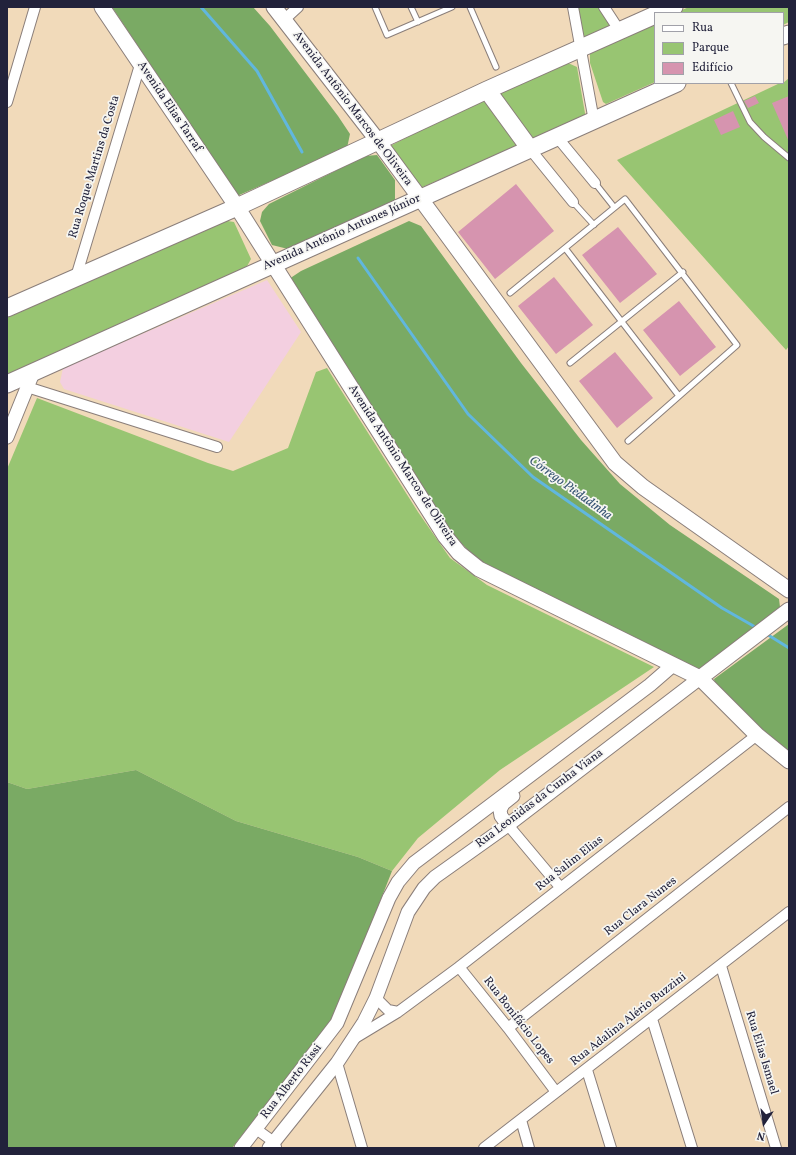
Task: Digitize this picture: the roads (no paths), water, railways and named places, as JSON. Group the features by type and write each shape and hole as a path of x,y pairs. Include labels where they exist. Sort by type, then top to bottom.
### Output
{"main road":[{"name":"Avenida Elias Tarraf","path":"102,7 237,207"},
{"name":"Avenida Antônio Marcos de Oliveira","path":"274,7 285,19 378,141 615,463 643,487 789,590"},
{"path":"662,12 674,7"},
{"path":"7,308 237,207 580,47 654,15"},
{"name":"Avenida Antônio Antunes Júnior","path":"7,384 30,380 273,264 675,84"},
{"path":"487,90 530,149"},
{"name":"Avenida Antônio Marcos de Oliveira","path":"237,207 445,536 459,553 479,569 673,665 705,674 757,736 789,761"},
{"name":"Rua Leonidas da Cunha Viana","path":"705,674 789,610"}],"street":[{"path":"7,102 35,7"},
{"path":"285,19 298,7"},
{"path":"573,7 594,121"},
{"path":"604,7 619,30"},
{"name":"Rua Roque Martins da Costa","path":"76,277 140,65"},
{"path":"557,137 595,183"},
{"path":"530,149 573,202"},
{"path":"7,437 30,380 217,447"},
{"path":"560,887 500,814 502,807 528,785 532,772 650,685 673,665"},
{"name":"Rua Leonidas da Cunha Viana","path":"353,1039 376,998 408,912 424,888 435,877 508,825 705,674"},
{"name":"Rua Salim Elias","path":"353,1039 398,1012 459,967 560,887 757,736"},
{"name":"Rua Alberto Rissi","path":"241,1148 312,1057 341,1015 398,882 414,863 424,854 532,772"},
{"name":"Rua Clara Nunes","path":"508,1028 789,807"},
{"name":"Rua Adalina Alério Buzzini","path":"484,1148 789,914"},
{"name":"Rua Elias Ismael","path":"721,966 776,1148"},
{"name":"Rua Bonifácio Lopes","path":"459,967 508,1028 556,1092"},
{"path":"376,998 388,1010 398,1012"},
{"path":"652,1019 692,1148"},
{"name":"Rua Alberto Rissi","path":"273,1146 337,1063 353,1039"},
{"path":"337,1063 362,1148"},
{"path":"587,1070 611,1148"},
{"path":"521,1120 529,1148"},
{"path":"256,1129 273,1146"}],"lane":[{"path":"375,7 387,35 452,7"},
{"path":"411,7 418,22"},
{"path":"470,7 496,67"},
{"path":"731,84 750,122 764,137 789,158"},
{"path":"595,183 614,207"},
{"path":"510,293 625,199 683,272 737,345 628,441"},
{"path":"573,202 594,225"},
{"path":"565,248 679,396"},
{"path":"570,363 683,272"}],"waterway":[{"name":"Córrego Piedadinha","path":"201,7 257,71 302,152"},
{"name":"Córrego Piedadinha","path":"358,258 468,414 533,477 722,608 757,628"},
{"name":"Córrego Piedadinha","path":"765,633 789,648"}]}
